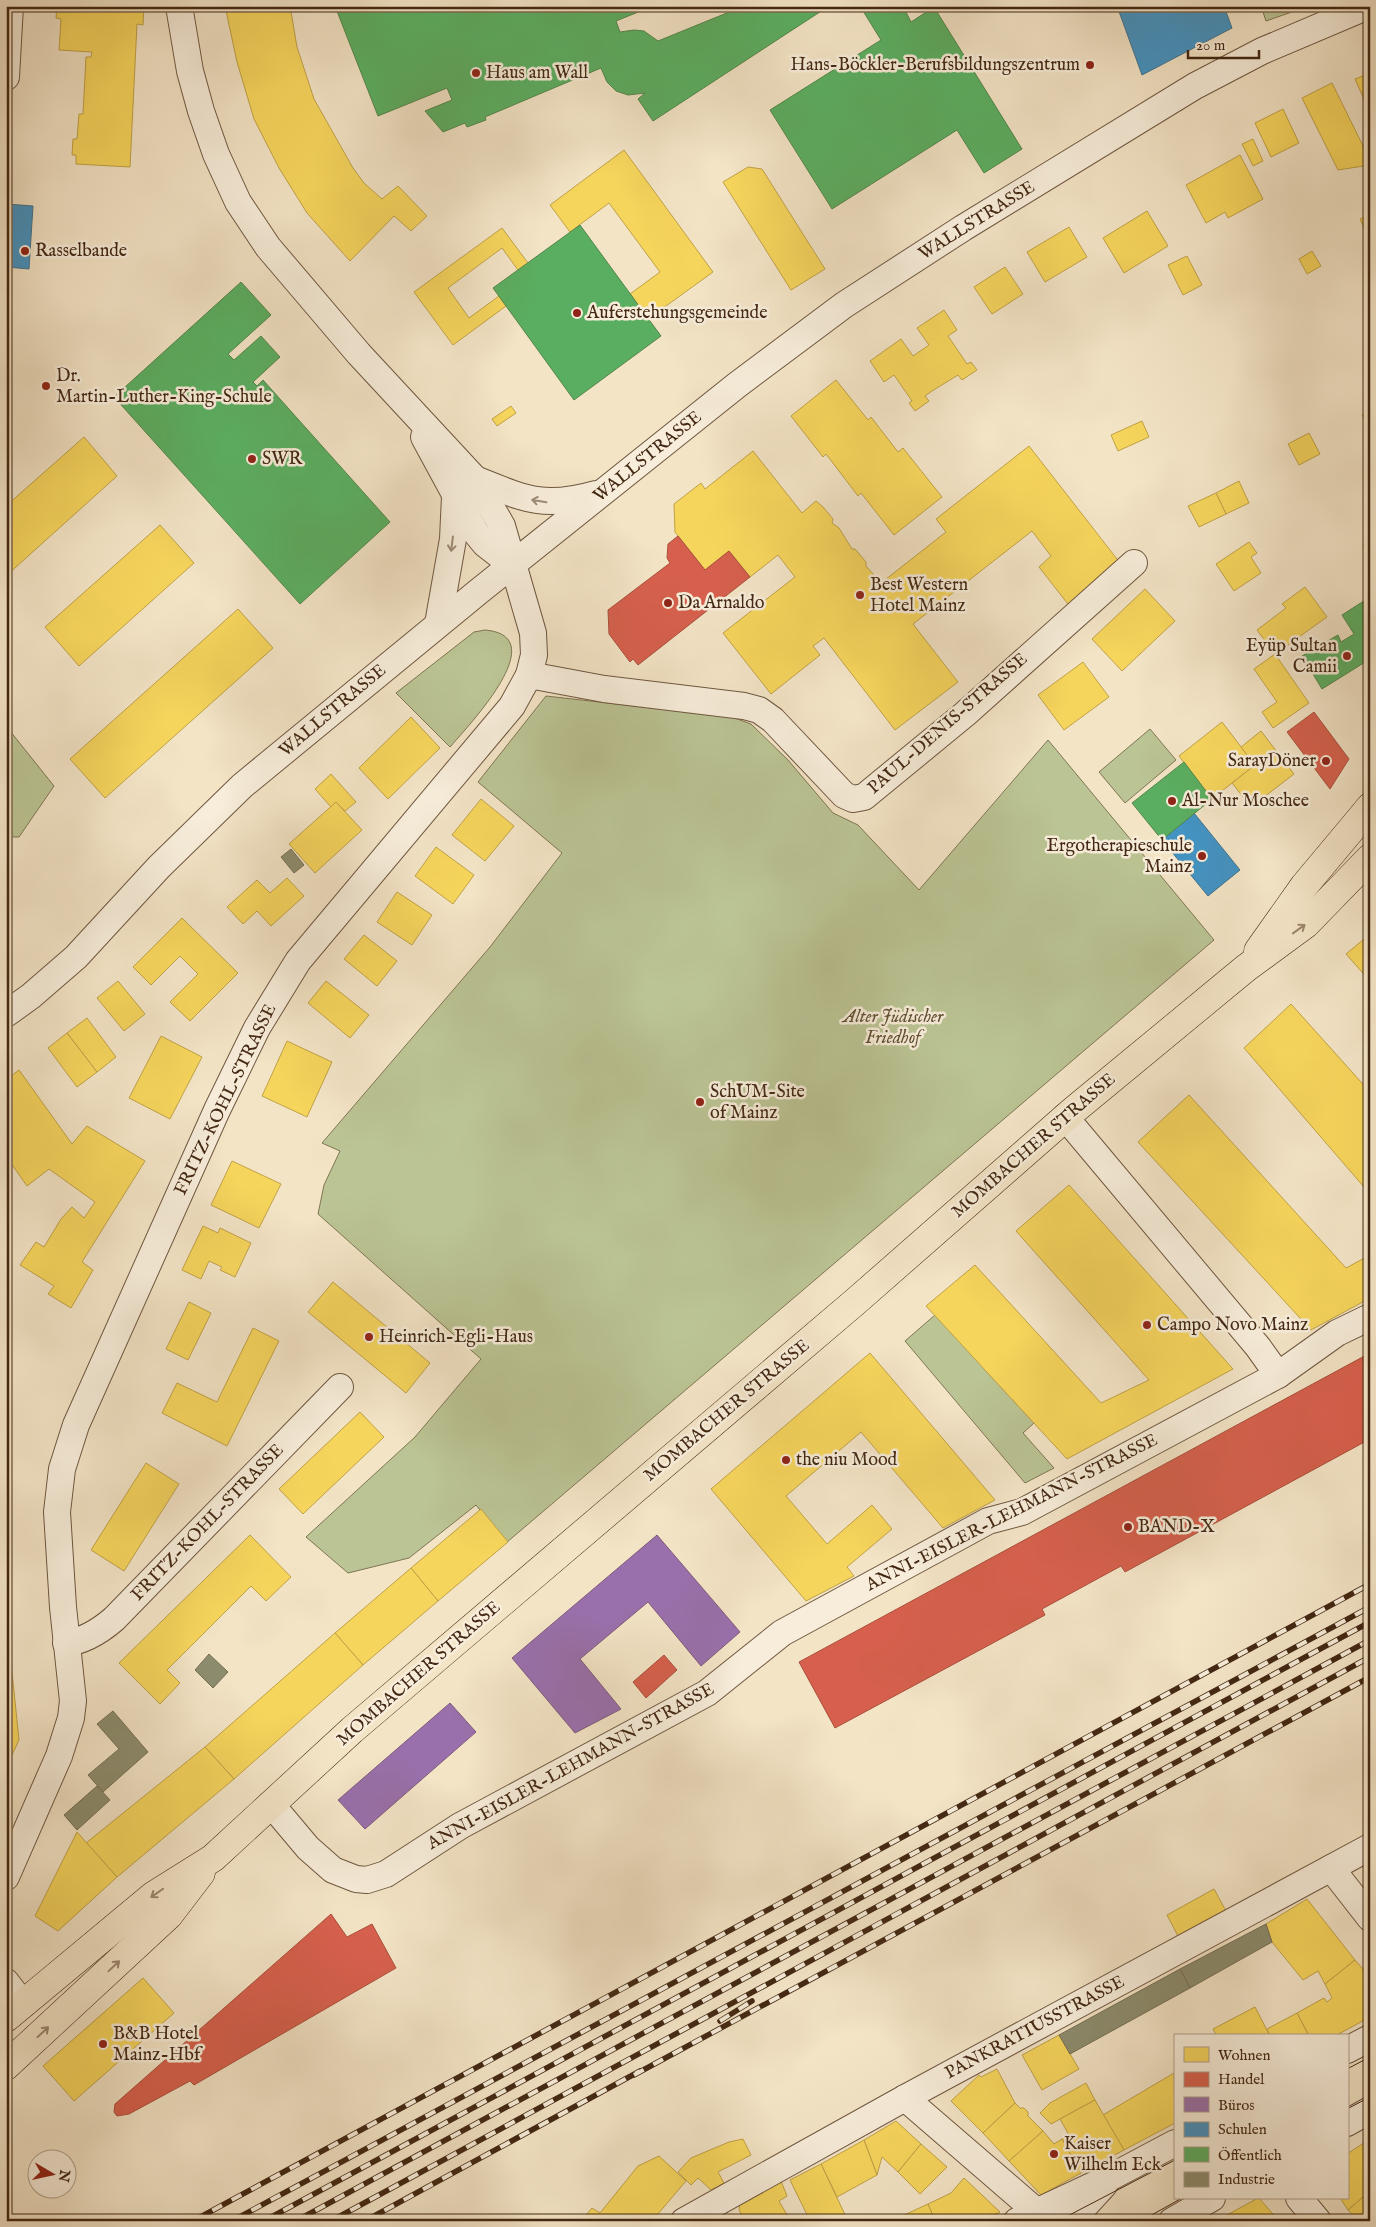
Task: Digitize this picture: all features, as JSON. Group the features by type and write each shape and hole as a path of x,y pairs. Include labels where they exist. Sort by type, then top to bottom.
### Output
{"main road":[{"name":"MOMBACHER STRASSE","path":"1246,968 1293,901 1342,838 1370,807"},
{"name":"MOMBACHER STRASSE","path":"7,2065 169,1916 213,1858 438,1656 848,1308 1065,1117 1246,968 1306,924 1369,860"},
{"name":"MOMBACHER STRASSE","path":"7,2065 15,2011 154,1895 213,1858"}],"street":[{"path":"6,77 10,6"},
{"path":"179,6 190,71 201,111 216,154 238,202 268,247 359,354 475,479 522,498 552,503 571,501 604,492"},
{"name":"WALLSTRASSE","path":"6,1014 32,996 76,957 159,867 242,786 438,624 737,385 844,305 964,228 1195,86 1262,50 1368,6"},
{"path":"409,407 455,496 481,538 512,565"},
{"name":"FRITZ-KOHL-STRASSE","path":"6,1877 68,1733 73,1701 66,1643 57,1512 62,1469 76,1425 225,1094 257,1028 298,961 512,706 529,675 534,655 533,633 524,598 512,565 502,526 475,479"},
{"path":"438,624 453,539 455,496"},
{"name":"PAUL-DENIS-STRASSE","path":"529,675 604,689 744,706 759,710 773,720 844,795 854,799 864,797 965,714 1032,652 1100,595 1134,563"},
{"path":"1342,838 1369,860"},
{"path":"1065,1117 1250,1337 1278,1375"},
{"name":"ANNI-EISLER-LEHMANN-STRASSE","path":"271,1804 308,1848 333,1870 356,1879 367,1880 386,1874 460,1826 707,1693 782,1633 988,1521 1022,1512 1278,1375 1337,1333 1370,1317"},
{"name":"FRITZ-KOHL-STRASSE","path":"66,1643 75,1642 100,1631 114,1619 340,1387"},
{"name":"PANKRATIUSSTRASSE","path":"698,2217 905,2098 1370,1848"},
{"path":"1331,1868 1370,1918"},
{"path":"6,1982 15,2011"},
{"path":"1348,2049 1370,2038"},
{"path":"905,2098 1026,2216 1113,2176 1174,2144"},
{"path":"1348,2122 1370,2110"},
{"path":"1071,2221 1113,2176"},
{"path":"1172,2221 1209,2200"},
{"path":"1301,2200 1318,2221"}],"green space":[{"path":"1261,6 1309,6 1266,21"},
{"path":"485,630 504,636 511,648 509,664 487,703 450,747 396,693 474,632"},
{"name":"Alter Jüdischer Friedhof","path":"546,696 732,717 751,724 788,760 833,813 858,825 919,890 1048,740 1214,940 506,1543 476,1505 409,1558 348,1573 306,1537 415,1437 481,1359 318,1214 324,1185 340,1151 322,1143 490,947 562,853 478,782"},
{"path":"6,726 54,786 19,837 6,837"},
{"path":"1150,729 1176,760 1125,803 1099,772"},
{"path":"935,1315 1034,1423 1023,1433 1054,1468 1025,1483 905,1341"}],"building: Wohnen":[{"path":"57,6 144,6 143,25 137,24 130,167 76,164 76,155 72,155 73,139 77,139 79,114 83,114 86,57 91,57 92,52 59,50 61,19 56,18"},
{"path":"225,6 290,6 297,47 314,99 353,168 364,183 382,199 398,186 427,216 411,231 394,216 350,261 307,213 279,168 254,119 237,62"},
{"path":"1370,73 1370,113 1355,79"},
{"path":"1332,83 1370,160 1370,165 1338,170 1302,98"},
{"path":"1283,109 1299,143 1271,157 1255,123"},
{"path":"1253,139 1263,161 1253,166 1242,144"},
{"path":"624,150 713,272 648,319 630,294 660,272 609,203 570,232 550,205"},
{"path":"1240,155 1263,199 1228,218 1225,212 1206,223 1186,185"},
{"path":"748,167 762,169 825,269 791,290 723,182"},
{"path":"1147,211 1168,246 1124,273 1103,238"},
{"path":"1370,215 1370,242 1360,219"},
{"path":"1069,227 1087,257 1045,282 1027,252"},
{"path":"502,228 528,263 518,270 502,248 448,288 469,318 499,296 506,306 453,345 414,292"},
{"path":"1312,251 1321,266 1307,274 1299,259"},
{"path":"1187,256 1202,285 1183,295 1168,265"},
{"path":"1005,267 1023,294 992,314 974,287"},
{"path":"944,310 957,330 948,336 967,364 971,362 977,370 962,380 958,375 932,391 925,396 929,401 915,411 909,403 912,401 894,375 884,382 870,361 901,339 913,356 929,345 917,328"},
{"path":"836,380 868,420 871,417 898,452 903,448 942,497 894,535 861,493 858,496 826,454 823,457 791,416"},
{"path":"511,406 516,413 497,426 492,419"},
{"path":"1370,410 1370,426 1362,415"},
{"path":"1142,421 1149,437 1118,451 1111,435"},
{"path":"1309,433 1320,454 1299,465 1288,444"},
{"path":"84,437 117,476 6,576 6,506"},
{"name":"Best Western Hotel Mainz","path":"1029,446 1124,568 1071,608 1039,567 1051,556 1032,531 913,624 958,682 895,730 824,638 813,646 820,655 771,694 723,633 795,577 778,555 750,577 729,551 705,570 675,532 674,504 701,483 705,489 753,451 802,513 816,501 823,507 833,519 832,523 839,528 852,549 855,549 866,562 866,566 881,583 946,532 936,519"},
{"path":"1239,481 1249,503 1226,514 1216,493"},
{"path":"1216,493 1226,514 1199,527 1188,506"},
{"path":"160,525 194,563 79,666 45,627"},
{"path":"1370,540 1370,556 1363,545"},
{"path":"1249,542 1257,553 1251,557 1261,573 1234,591 1216,564"},
{"path":"1305,587 1327,617 1275,654 1257,630 1286,608 1282,604"},
{"path":"1145,589 1175,621 1122,671 1092,639"},
{"path":"238,609 273,648 105,798 70,759"},
{"path":"1275,654 1309,703 1273,728 1262,712 1277,702 1254,669"},
{"path":"1083,662 1109,697 1064,730 1038,695"},
{"path":"411,717 440,748 388,799 359,768"},
{"path":"1222,722 1255,765 1212,799 1179,756"},
{"path":"1261,731 1294,774 1251,807 1232,783 1255,765 1241,747"},
{"path":"331,774 356,802 345,811 336,802 331,807 315,789"},
{"path":"481,799 514,826 485,861 452,835"},
{"path":"336,802 362,830 315,873 289,844"},
{"path":"436,847 474,875 453,904 415,876"},
{"path":"287,878 304,896 271,926 257,911 243,924 227,907 257,880 270,893"},
{"path":"397,892 432,915 412,945 377,922"},
{"path":"182,918 238,973 190,1021 170,1002 198,974 180,956 151,985 133,967"},
{"path":"1370,934 1370,981 1346,954"},
{"path":"364,935 397,961 377,986 344,959"},
{"path":"118,981 145,1014 124,1031 97,998"},
{"path":"326,981 369,1015 350,1038 308,1003"},
{"path":"1291,1004 1370,1092 1370,1194 1244,1048"},
{"path":"87,1018 116,1057 97,1072 67,1033"},
{"path":"67,1033 97,1072 77,1087 48,1048"},
{"path":"161,1036 202,1057 170,1119 129,1098"},
{"path":"287,1041 332,1062 307,1117 262,1096"},
{"path":"19,1070 72,1144 87,1126 145,1161 82,1262 93,1270 71,1308 48,1294 54,1286 20,1265 36,1242 44,1247 61,1219 72,1207 84,1218 95,1202 49,1169 27,1186 6,1156 6,1080"},
{"name":"Campo Novo Mainz","path":"1189,1095 1346,1268 1370,1255 1370,1298 1311,1330 1138,1142"},
{"path":"232,1161 281,1184 259,1228 211,1205"},
{"name":"Campo Novo Mainz","path":"1069,1185 1233,1369 1067,1459 926,1306 975,1265 1101,1403 1149,1380 1016,1231"},
{"path":"203,1226 218,1233 220,1228 251,1243 235,1277 220,1270 222,1267 209,1261 201,1279 182,1270"},
{"name":"Heinrich-Egli-Haus","path":"333,1282 430,1363 406,1393 308,1312"},
{"path":"189,1302 211,1313 188,1360 166,1349"},
{"path":"253,1328 279,1341 227,1446 162,1413 177,1383 217,1402"},
{"name":"the niu Mood","path":"870,1353 995,1500 943,1528 861,1432 786,1496 827,1544 872,1505 892,1529 847,1567 854,1576 806,1601 711,1489"},
{"path":"360,1412 384,1437 303,1514 279,1489"},
{"path":"146,1463 179,1484 124,1571 91,1550"},
{"path":"481,1509 508,1542 438,1601 411,1568"},
{"path":"250,1535 291,1577 266,1601 251,1586 167,1670 180,1683 160,1704 119,1663"},
{"path":"411,1568 438,1601 363,1665 335,1633"},
{"path":"6,1613 19,1740 6,1768"},
{"path":"335,1633 363,1665 234,1779 205,1747"},
{"path":"205,1747 234,1779 117,1877 86,1843"},
{"path":"77,1832 117,1877 58,1931 35,1916"},
{"path":"1214,1889 1226,1911 1178,1936 1167,1915"},
{"path":"1307,1899 1355,1960 1325,1984 1318,1971 1303,1980 1272,1942 1266,1924"},
{"path":"1355,1960 1370,1977 1370,2017 1339,2034 1308,2034 1297,2013 1324,1998 1327,2002 1332,1998 1325,1984"},
{"name":"B&B Hotel Mainz-Hbf","path":"143,1978 174,2013 74,2101 43,2066"},
{"path":"1255,2007 1269,2034 1216,2034 1213,2029"},
{"path":"1297,2013 1308,2034 1269,2034 1267,2029"},
{"path":"1059,2035 1079,2069 1042,2090 1022,2055"},
{"path":"997,2069 1015,2103 983,2133 951,2101 979,2075 981,2077"},
{"path":"1174,2073 1174,2124 1124,2150 1103,2115"},
{"path":"1086,2083 1095,2100 1051,2124 1040,2113 1050,2103"},
{"path":"1095,2100 1124,2150 1081,2173 1062,2139 1069,2135 1060,2119"},
{"path":"1015,2103 1028,2112 1028,2116 1043,2131 1009,2161 983,2133"},
{"path":"896,2121 921,2144 898,2172 882,2157 877,2175 864,2140"},
{"path":"1043,2131 1054,2144 1062,2139 1081,2173 1041,2195 1009,2161"},
{"path":"743,2139 751,2155 718,2172 724,2183 711,2190 698,2178 691,2185 678,2172 691,2158 729,2142"},
{"path":"1370,2139 1370,2191 1348,2210 1341,2200 1348,2200 1348,2153"},
{"path":"864,2140 877,2175 837,2197 821,2164"},
{"path":"921,2144 947,2167 920,2194 898,2172"},
{"path":"659,2156 686,2181 652,2221 581,2221 592,2208 600,2213 638,2166"},
{"path":"821,2164 848,2221 810,2221 790,2180"},
{"path":"964,2178 1000,2212 983,2221 935,2221 928,2204 951,2193"},
{"path":"781,2181 787,2196 779,2201 787,2215 783,2219 745,2221 739,2210 740,2203"},
{"path":"1370,2191 1370,2221 1358,2221 1348,2210"},
{"path":"1254,2200 1261,2200 1279,2221 1216,2221"},
{"path":"928,2204 935,2221 905,2221 902,2216"}],"building: Handel":[{"name":"Da Arnaldo","path":"678,536 705,570 729,551 750,577 638,665 633,659 630,662 609,634 608,610 670,563 667,558 668,544"},
{"path":"1314,712 1349,759 1330,789 1287,732"},
{"name":"BAND-X","path":"1370,1353 1370,1439 1125,1572 1121,1566 1042,1609 1045,1615 835,1728 799,1662"},
{"path":"664,1655 677,1670 646,1698 633,1682"},
{"path":"331,1914 347,1937 372,1924 396,1968 194,2085 190,2081 129,2114 117,2116 114,2112 115,2104"}],"building: Büros":[{"path":"657,1535 740,1632 701,1666 648,1602 580,1659 621,1709 575,1733 512,1658"},
{"path":"450,1703 476,1732 365,1829 338,1800"}],"building: Schulen":[{"path":"1117,6 1224,6 1232,28 1142,75"},
{"path":"6,198 7,204 33,206 29,269 6,267"},
{"name":"Ergotherapieschule Mainz","path":"1194,813 1240,870 1208,896 1162,840"}],"building: Öffentlich":[{"name":"Haus am Wall","path":"335,6 653,6 616,21 620,32 644,31 658,41 744,6 778,6 779,9 783,6 829,6 653,121 638,99 645,93 628,95 616,91 607,82 601,68 485,117 486,120 467,127 465,123 443,132 425,111 452,100 447,88 378,116"},
{"path":"860,6 903,6 911,22 934,7 1022,149 984,173 957,130 832,209 770,110 881,40"},
{"name":"Auferstehungsgemeinde","path":"580,225 661,336 574,400 493,288"},
{"name":"SWR","path":"241,282 271,315 228,354 234,360 261,336 280,357 253,382 257,386 263,380 390,522 300,604 114,397"},
{"path":"1370,597 1370,659 1322,689 1302,656 1338,635 1341,642 1354,634 1342,615"},
{"name":"Al-Nur Moschee","path":"1184,762 1212,799 1162,840 1132,803"}],"building: Industrie":[{"path":"291,849 304,865 294,873 281,857"},
{"path":"209,1654 228,1672 213,1688 195,1670"},
{"path":"113,1711 148,1752 103,1792 88,1775 119,1749 97,1724"},
{"path":"97,1786 110,1800 77,1830 64,1815"},
{"path":"1266,1924 1272,1942 1190,1988 1180,1969"},
{"path":"1180,1969 1190,1988 1070,2054 1059,2035"}],"tram line":[{"path":"1348,2068 1370,2057"},
{"path":"1348,2108 1370,2097"},
{"path":"1058,2221 1174,2161"},
{"path":"1141,2221 1178,2200"}],"railway":[{"path":"193,2221 1370,1584"},
{"path":"232,2221 1370,1607"},
{"path":"264,2221 1370,1622"},
{"path":"296,2221 1370,1640"},
{"path":"331,2221 1370,1657"},
{"path":"634,2075 1370,1677"},
{"path":"720,2021 752,2001"},
{"path":"365,2221 640,2071"}],"place":[{"name":"Hans-Böckler-Berufsbildungszentrum","path":"1090,65"},
{"name":"Haus am Wall","path":"476,73"},
{"name":"Rasselbande","path":"25,251"},
{"name":"Auferstehungsgemeinde","path":"577,313"},
{"name":"Dr. Martin-Luther-King-Schule","path":"46,386"},
{"name":"SWR","path":"252,459"},
{"name":"Best Western Hotel Mainz","path":"860,595"},
{"name":"Da Arnaldo","path":"668,603"},
{"name":"Eyüp Sultan Camii","path":"1347,656"},
{"name":"SarayDöner","path":"1326,761"},
{"name":"Al-Nur Moschee","path":"1172,801"},
{"name":"Ergotherapieschule Mainz","path":"1202,856"},
{"name":"SchUM-Site of Mainz","path":"700,1102"},
{"name":"Campo Novo Mainz","path":"1147,1325"},
{"name":"Heinrich-Egli-Haus","path":"369,1337"},
{"name":"the niu Mood","path":"786,1460"},
{"name":"BAND-X","path":"1128,1527"},
{"name":"B&B Hotel Mainz-Hbf","path":"103,2044"},
{"name":"Kaiser Wilhelm Eck","path":"1054,2154"}]}
